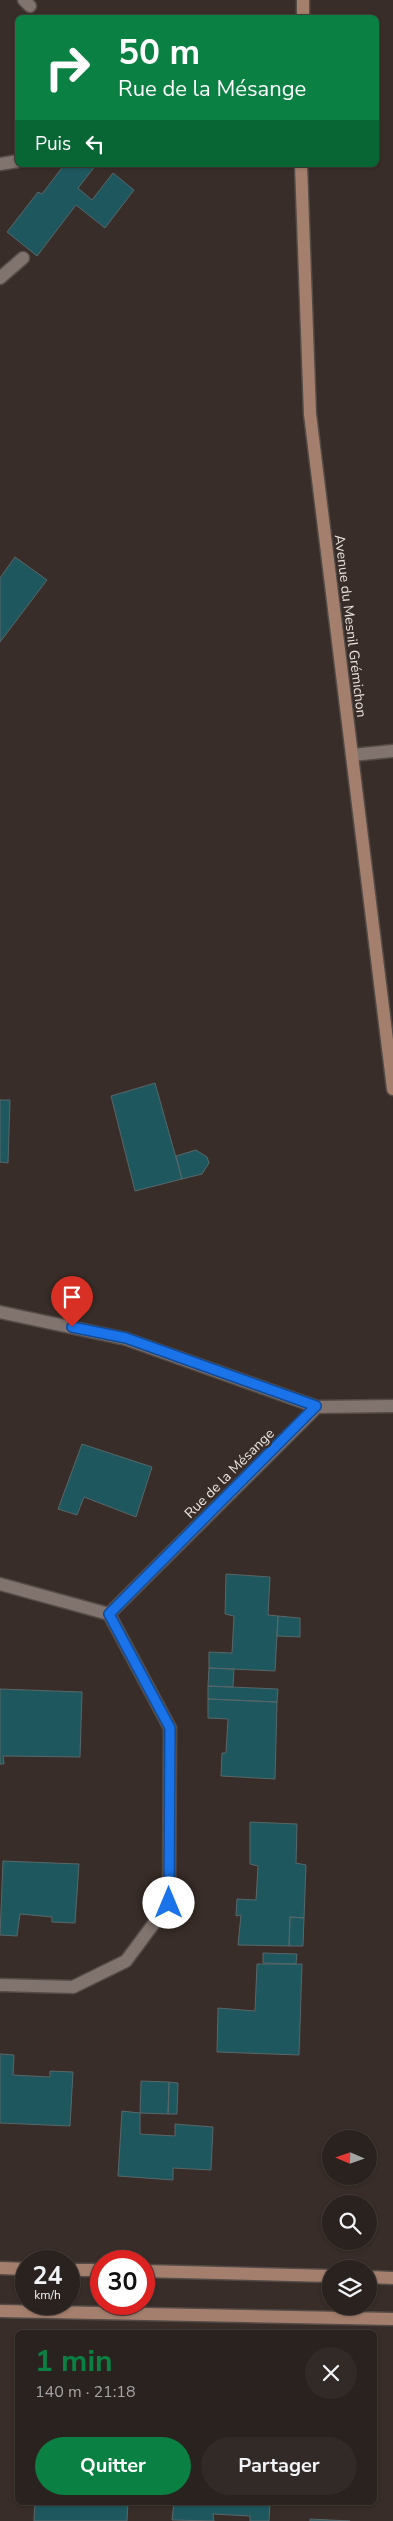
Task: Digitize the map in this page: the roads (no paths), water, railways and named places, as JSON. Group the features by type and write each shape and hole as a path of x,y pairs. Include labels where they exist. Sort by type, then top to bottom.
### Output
{"street":[{"path":"303,0 303,15"},
{"path":"0,164 15,162"},
{"name":"Avenue du Mesnil Grémichon","path":"301,167 310,414 393,1089"},
{"path":"0,278 23,258"},
{"path":"352,755 393,751"},
{"path":"0,1312 126,1338 316,1406 393,1406"},
{"name":"Rue de la Mésange","path":"109,1614 316,1406"},
{"path":"0,1584 109,1614 170,1728 169,1903 126,1961 73,1987 0,1985"},
{"path":"0,2268 15,2268"},
{"path":"155,2272 322,2276"},
{"path":"377,2277 393,2278"},
{"path":"0,2311 393,2319"}]}
